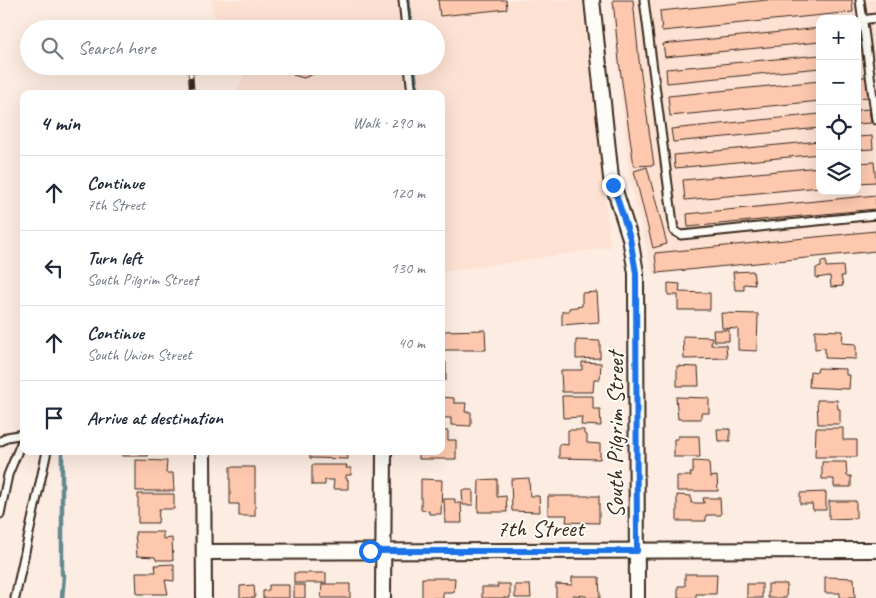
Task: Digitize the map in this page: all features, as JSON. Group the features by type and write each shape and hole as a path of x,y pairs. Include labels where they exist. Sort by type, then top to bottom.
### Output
{"street":[{"name":"South Pilgrim Street","path":"592,0 611,178 630,238 636,273 637,598"},
{"path":"203,455 204,598"},
{"path":"384,455 384,598"},
{"name":"7th Street","path":"204,552 876,550"}],"lane":[{"path":"403,0 405,20"},
{"path":"644,0 674,230 681,235 876,215"},
{"path":"860,0 876,120"},
{"path":"862,20 876,18"},
{"path":"410,75 412,90"},
{"path":"0,442 7,437 20,435"},
{"path":"0,514 8,475 20,445"},
{"path":"15,598 46,455"}],"shaded area":[{"path":"212,0 584,0 610,247 445,271 445,90 238,90 244,75 445,75 445,20 217,20 214,16"},
{"path":"611,0 876,0 876,249 653,273 630,181"}],"building":[{"path":"438,0 506,0 507,9 440,16"},
{"path":"613,0 633,0 639,60 654,165 634,166 619,61"},
{"path":"767,0 852,0 853,12 662,31 660,11"},
{"path":"816,28 816,42 665,57 663,44"},
{"path":"816,55 816,68 667,83 666,69"},
{"path":"293,75 311,75 304,78"},
{"path":"861,77 866,77 868,97 861,98"},
{"path":"816,81 816,101 670,116 668,96"},
{"path":"869,109 871,123 861,124 861,110"},
{"path":"816,114 816,128 673,142 671,129"},
{"path":"872,136 873,149 861,150 861,137"},
{"path":"816,141 816,154 675,168 674,155"},
{"path":"874,162 876,182 861,183 861,163"},
{"path":"647,167 667,244 653,248 634,171"},
{"path":"816,167 816,187 685,200 683,180"},
{"path":"876,195 876,209 688,227 687,214"},
{"path":"876,231 876,251 657,273 655,253"},
{"path":"826,261 826,267 843,266 844,276 841,276 843,286 831,287 830,276 816,278 816,268 821,267 821,262"},
{"path":"753,271 755,285 744,284 744,290 735,290 733,272"},
{"path":"668,283 680,284 679,292 710,293 710,310 678,310 678,295 668,295"},
{"path":"597,292 599,322 562,325 562,311 569,311 569,308 582,306 582,293"},
{"path":"721,313 758,314 757,351 738,350 738,329 722,328"},
{"path":"485,330 486,350 445,350 445,331"},
{"path":"713,330 729,330 729,341 714,341"},
{"path":"815,330 843,331 842,343 856,344 856,359 825,358 825,348 815,349"},
{"path":"683,336 712,337 711,345 726,345 727,358 684,359"},
{"path":"576,340 600,341 600,358 576,359"},
{"path":"582,362 601,363 600,379 594,379 593,392 562,392 561,370 582,370"},
{"path":"445,363 446,363 445,380"},
{"path":"677,366 698,367 699,386 677,386"},
{"path":"818,368 846,369 846,375 850,375 849,389 809,387 810,371 817,372"},
{"path":"562,396 593,396 593,409 600,409 601,426 581,425 582,417 563,418"},
{"path":"445,397 454,398 454,403 466,403 465,412 471,412 471,426 451,425 451,418 445,418"},
{"path":"676,397 709,398 709,413 701,413 701,419 678,419"},
{"path":"817,400 837,400 838,409 840,409 840,424 818,424"},
{"path":"816,428 843,428 843,440 857,440 857,457 815,457"},
{"path":"717,429 730,429 730,441 718,441"},
{"path":"568,430 584,430 584,434 587,435 587,443 600,444 600,459 559,458 559,444 568,445"},
{"path":"445,431 448,431 448,440 456,440 456,459 419,459 419,455 445,455"},
{"path":"678,436 699,436 700,457 674,457 674,439 678,439"},
{"path":"122,455 148,455 148,456"},
{"path":"310,455 348,455 348,459 310,458"},
{"path":"136,460 167,461 166,473 173,473 174,491 136,491"},
{"path":"693,461 709,462 710,477 717,476 718,491 677,491 677,476 691,476 690,473 693,473"},
{"path":"822,462 846,462 847,476 851,476 851,487 834,487 834,479 822,479"},
{"path":"312,465 347,465 346,468 351,468 351,475 346,475 348,489 333,489 334,480 325,480 325,485 312,485"},
{"path":"230,467 255,467 255,516 239,516 239,504 230,504"},
{"path":"529,478 530,496 539,496 540,512 512,511 511,479"},
{"path":"421,479 442,480 441,514 429,514 429,511 421,510"},
{"path":"497,479 497,497 506,496 507,512 478,512 479,480"},
{"path":"462,490 473,490 473,505 463,505"},
{"path":"826,492 826,510 813,510 812,504 800,504 800,493"},
{"path":"138,494 174,494 174,509 159,509 158,523 138,523"},
{"path":"677,495 691,496 691,503 704,503 703,498 720,498 721,515 706,515 706,521 677,521"},
{"path":"548,496 599,496 599,523 566,522 567,515 548,515"},
{"path":"444,499 455,499 455,503 461,503 462,523 445,523"},
{"path":"829,501 856,501 856,518 829,519"},
{"path":"135,532 163,532 163,539 172,538 173,560 156,560 155,557 137,556"},
{"path":"174,564 174,581 165,580 168,594 137,594 136,572 156,572 155,565"},
{"path":"294,573 326,573 326,583 294,583"},
{"path":"685,574 717,574 716,594 696,594 696,598 678,598 678,586 685,586"},
{"path":"572,577 599,577 600,598 586,598 586,596 573,595 573,598 556,598 556,584 572,585"},
{"path":"825,577 854,578 855,598 840,598 840,593 825,593"},
{"path":"422,578 455,578 454,592 443,592 443,598 422,598"},
{"path":"322,584 350,584 350,598 321,598"},
{"path":"497,584 510,584 510,598 482,598 482,587 498,587"},
{"path":"747,584 762,584 762,598 747,598"},
{"path":"768,584 787,584 786,598 768,598"},
{"path":"254,585 255,598 240,598 240,586"},
{"path":"269,585 289,585 289,598 263,598 263,591 269,590"},
{"path":"294,585 305,585 305,598 294,598"},
{"path":"515,585 530,585 531,598 515,598"}],"waterway":[{"path":"408,0 410,20"},
{"path":"415,75 417,90"},
{"path":"62,455 62,574 64,576 62,598"}],"railway":[{"path":"191,75 192,90"}],"route":[{"path":"370,551 637,551 636,273 630,238 613,185"}]}
